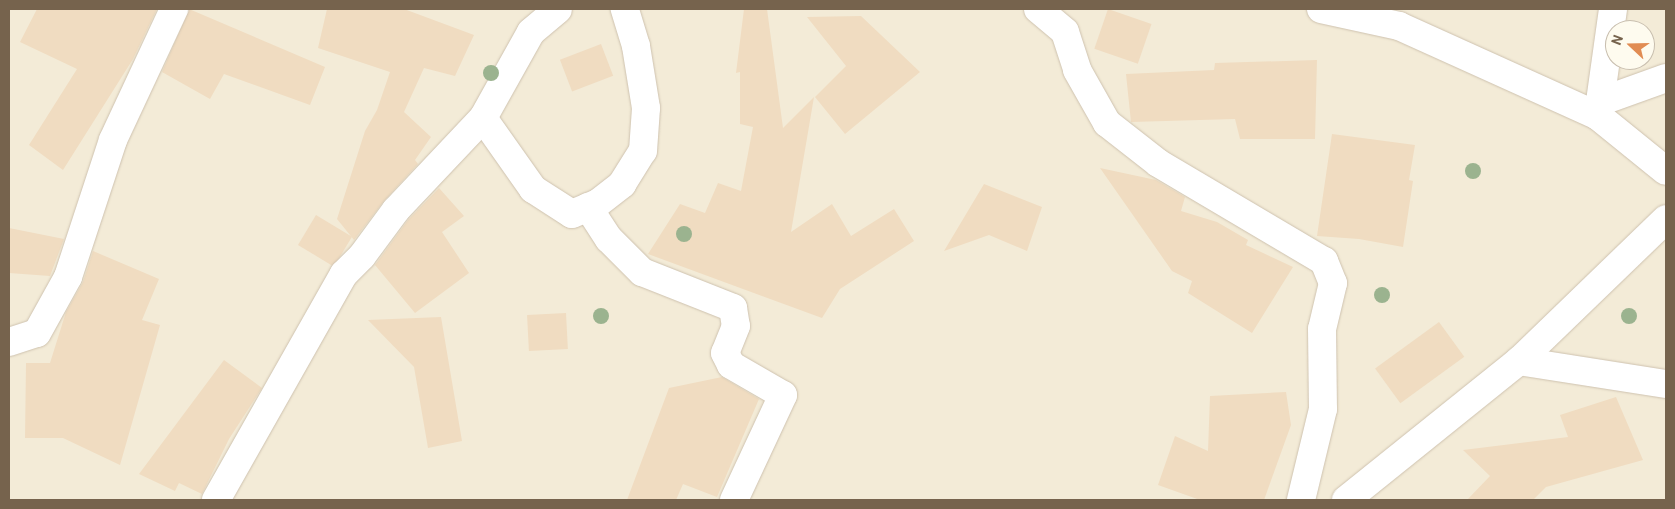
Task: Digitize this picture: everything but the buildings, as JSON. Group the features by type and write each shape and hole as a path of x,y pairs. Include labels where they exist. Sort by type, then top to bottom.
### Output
{"street":[{"path":"9,342 37,333 68,277 113,140 174,9"},
{"path":"216,500 344,274 362,256 396,210 482,118 530,32 558,9"},
{"path":"482,118 533,189 572,214 588,207 622,184 643,151 646,108 636,46 625,9"},
{"path":"1038,9 1065,32 1077,70 1107,123 1158,163 1324,261 1333,283 1322,329 1323,409 1301,500"},
{"path":"1321,9 1399,26 1600,109 1666,171"},
{"path":"1600,109 1613,9"},
{"path":"1600,109 1666,78"},
{"path":"588,207 609,239 642,272 733,308 736,326 725,353 732,365 783,395 734,500"},
{"path":"1346,500 1519,361 1666,219"},
{"path":"1519,361 1666,384"}],"shaded area":[{"path":"9,9 1666,9 1666,500 9,500"}]}
